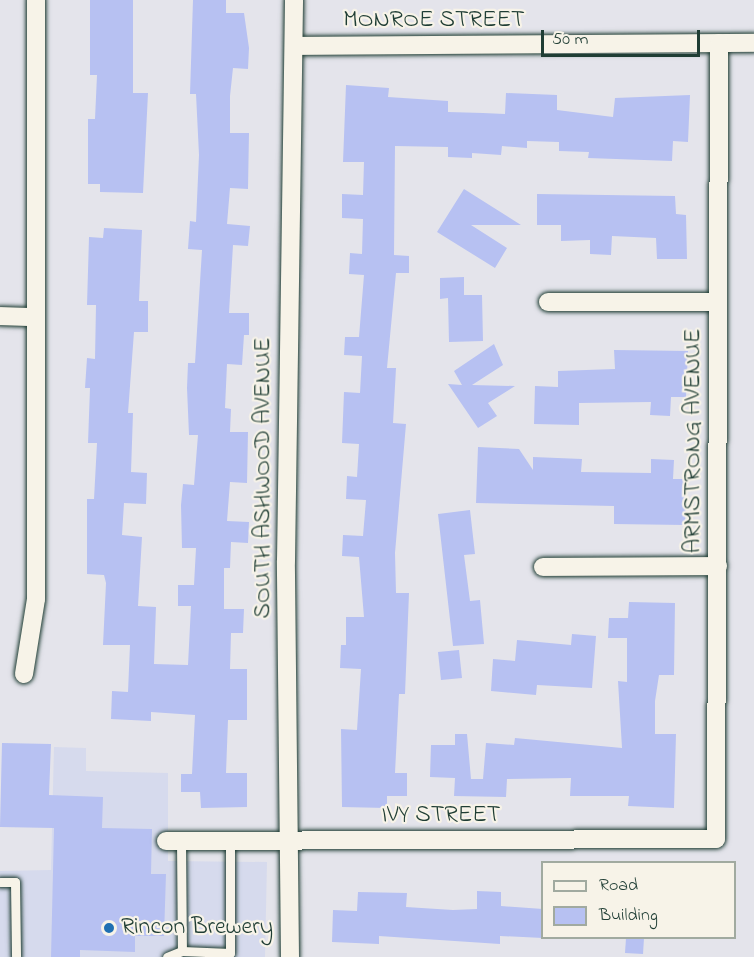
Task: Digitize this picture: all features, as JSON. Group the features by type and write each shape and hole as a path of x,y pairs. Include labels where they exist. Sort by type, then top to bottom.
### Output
{"street":[{"path":"24,674 36,599 36,0"},
{"name":"SOUTH ASHWOOD AVENUE","path":"290,957 286,561 294,0"},
{"name":"ARMSTRONG AVENUE","path":"716,839 719,43"},
{"name":"MONROE STREET","path":"294,46 754,43"},
{"path":"548,302 718,302"},
{"path":"0,316 35,317"},
{"path":"543,567 718,566"},
{"name":"IVY STREET","path":"174,841 716,839"}],"lane":[{"path":"174,841 182,951"},
{"path":"167,957 182,951 230,953 230,841"},
{"path":"0,882 15,882 16,957"}],"shaded area":[{"path":"54,747 86,748 86,771 168,773 168,861 267,862 265,957 0,957 0,871 51,870"}],"building":[{"path":"90,0 133,0 133,93 148,93 143,193 100,192 100,184 88,184 88,119 95,119 97,75 90,75"},
{"path":"193,0 226,0 226,13 244,13 249,48 248,69 233,68 230,96 230,133 249,133 248,189 230,188 227,224 250,226 248,246 233,245 229,313 249,313 249,335 244,335 242,365 227,364 225,408 231,409 230,432 248,432 247,483 230,482 227,521 249,522 248,543 231,542 230,568 224,568 224,609 244,609 243,633 231,633 230,669 247,669 247,720 228,720 226,773 247,773 247,807 201,808 200,792 181,792 181,774 192,774 195,715 151,712 151,721 111,719 112,691 128,692 130,645 103,645 106,583 104,575 87,574 87,499 94,499 97,443 88,443 90,388 85,388 87,358 95,359 96,305 87,305 89,237 103,238 104,228 142,230 139,301 148,301 148,332 134,332 128,413 133,413 131,472 147,473 146,504 124,503 122,535 142,537 138,606 156,607 154,664 188,665 191,606 178,606 178,585 194,585 196,548 182,548 181,505 183,484 194,485 198,435 189,435 187,388 188,363 195,363 202,250 188,249 190,221 196,222 199,155 196,94 190,94"},
{"path":"346,85 389,88 388,97 448,101 448,112 505,114 506,93 557,95 557,110 613,117 615,98 690,95 688,142 673,141 672,161 588,158 589,152 559,151 559,142 527,141 527,148 502,146 501,155 472,153 472,158 448,157 448,147 395,146 394,255 409,256 409,273 396,273 387,368 396,368 393,423 406,424 395,553 396,593 409,593 405,694 399,694 395,773 407,773 407,796 387,796 387,808 342,807 341,729 357,730 361,669 340,668 341,645 346,645 346,617 364,617 359,557 342,556 343,535 363,536 366,500 346,499 347,476 357,477 359,444 342,443 344,392 360,393 362,356 344,355 345,337 359,337 364,275 349,274 350,253 362,254 363,219 342,218 342,194 363,195 364,162 343,162"},
{"path":"464,189 521,225 471,225 507,248 495,268 437,232"},
{"path":"537,194 675,196 676,214 686,215 687,259 657,259 656,238 612,236 611,255 590,254 590,240 561,241 561,225 537,225"},
{"path":"464,277 464,295 482,295 483,341 449,342 448,298 440,299 440,278"},
{"path":"494,344 503,365 472,385 515,386 488,403 497,416 478,428 448,384 462,385 454,371"},
{"path":"614,350 688,351 686,397 671,397 670,416 650,415 651,402 579,403 579,425 534,424 535,386 558,387 558,371 615,369"},
{"path":"478,447 519,449 533,470 533,457 582,459 581,472 651,473 651,459 674,460 673,479 687,479 685,525 614,524 614,506 476,503"},
{"path":"470,510 475,554 464,555 470,601 480,600 484,644 453,646 438,514"},
{"path":"629,602 675,603 674,675 659,675 655,701 655,734 676,734 674,808 628,806 629,796 570,796 571,778 507,779 506,797 454,796 455,778 430,777 431,745 455,745 455,734 467,734 471,779 483,779 486,743 514,745 515,738 622,748 618,681 627,682 627,638 608,638 609,618 628,618"},
{"path":"572,634 596,636 592,688 537,685 536,695 491,691 493,659 515,661 517,640 571,645"},
{"path":"459,650 462,678 441,680 438,652"},
{"path":"2,743 51,744 49,795 103,797 102,828 152,829 151,874 166,874 164,936 135,936 135,952 80,950 80,957 51,957 54,828 0,827"},
{"path":"477,891 501,892 501,906 541,909 541,938 500,936 500,944 379,936 379,944 332,942 333,910 357,911 358,892 407,893 406,907 477,909"},
{"path":"626,939 644,939 643,954 625,953"}],"place":[{"name":"Rincon Brewery","path":"109,928"}]}
